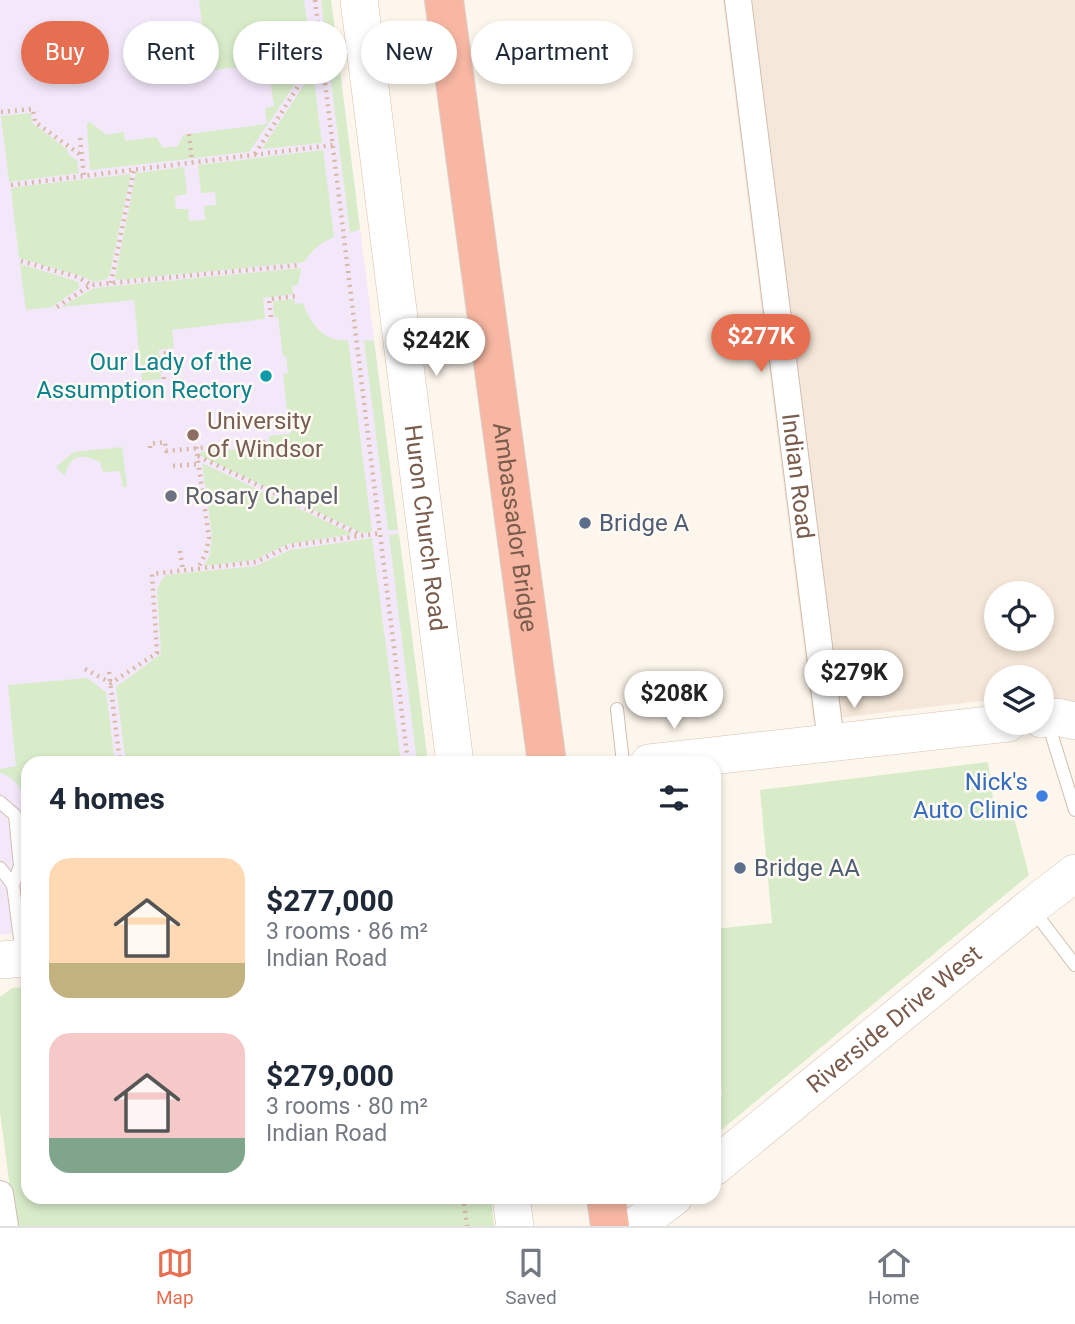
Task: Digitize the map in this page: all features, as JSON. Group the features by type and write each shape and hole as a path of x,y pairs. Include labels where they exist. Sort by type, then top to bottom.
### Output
{"highway":[{"name":"Ambassador Bridge","path":"444,0 546,756"},
{"path":"607,1204 610,1226"}],"street":[{"name":"Huron Church Road","path":"359,0 454,756"},
{"name":"Indian Road","path":"738,0 831,742"},
{"path":"710,756 984,726"},
{"name":"Riverside Drive West","path":"721,1161 1075,873"},
{"path":"512,1204 514,1226"},
{"path":"635,1226 665,1204"}],"lane":[{"path":"617,709 622,756"},
{"path":"1059,717 1075,810"},
{"path":"0,804 15,815 20,866 13,885 17,959"},
{"path":"0,868 13,885"},
{"path":"1031,907 1075,965"}],"path":[{"path":"315,0 318,21"},
{"path":"255,155 300,84"},
{"path":"325,84 407,756"},
{"path":"1,112 33,109 35,121 82,156"},
{"path":"189,134 192,162"},
{"path":"80,138 85,176"},
{"path":"11,185 333,145"},
{"path":"111,283 135,170"},
{"path":"21,261 78,277 91,285"},
{"path":"57,307 91,285 300,265"},
{"path":"271,317 269,299 298,296"},
{"path":"164,379 161,354 174,352"},
{"path":"150,448 150,444 164,442 166,451 265,442 264,437"},
{"path":"195,440 209,538 206,553 198,568"},
{"path":"198,456 362,536"},
{"path":"173,466 198,464"},
{"path":"111,683 157,653 152,574 256,562 289,546 380,533"},
{"path":"180,551 183,570"},
{"path":"85,669 111,683"},
{"path":"109,672 119,756"},
{"path":"464,1204 467,1226"}],"shaded area":[{"name":"University of Windsor","path":"0,0 331,0 334,21 233,21 233,84 342,84 427,756 21,756 21,933 0,935"},
{"path":"723,0 1075,0 1075,701 1054,703 1054,665 984,665 984,702 813,721"}],"green space":[{"path":"199,0 304,0 307,21 233,21 233,67 219,69 219,21 202,21"},
{"path":"321,0 331,0 334,21 324,21"},
{"path":"271,84 295,84 249,152 90,170 89,121 106,135 124,132 125,141 156,137 163,148 178,146 183,135 267,124 265,108 274,106"},
{"path":"304,84 315,84 322,143 262,149"},
{"path":"331,84 342,84 360,229 350,233"},
{"path":"31,113 32,123 67,149 69,155 77,160 79,173 9,182 1,116"},
{"path":"323,150 334,237 317,247 304,262 118,280 115,278 136,173 184,167 187,194 175,196 176,209 188,209 189,221 205,220 204,206 216,205 215,192 201,193 198,165"},
{"path":"131,174 107,279 95,282 19,258 11,189"},
{"path":"20,264 73,280 79,283 79,288 52,307 26,310"},
{"path":"301,268 298,285 292,286 293,294 263,298 265,319 172,330 174,348 159,350 161,379 142,381 134,300 61,307 94,288"},
{"path":"294,299 295,304 303,303 309,317 325,335 332,339 348,340 372,532 362,533 201,456 200,452 269,447 269,436 290,434 283,374 288,373 286,356 283,356 273,301"},
{"path":"364,340 374,341 398,530 388,530"},
{"path":"122,447 127,487 123,487 120,471 103,472 100,462 88,457 73,460 65,476 56,467 74,452"},
{"path":"202,463 353,534 288,544 254,560 204,566 210,555 212,536"},
{"path":"399,534 427,756 416,756 389,535"},
{"path":"372,538 400,756 125,756 116,687 161,654 157,590 161,581 166,575 256,566 290,550"},
{"path":"87,678 106,692 114,756 21,756 21,791 16,783 0,772 0,769 16,766 8,685"},
{"path":"988,762 995,814 1012,810 1029,875 721,1130 721,928 772,923 760,790"},
{"path":"21,987 21,1204 492,1204 494,1226 15,1226 0,1112 0,997 12,988"}],"place":[{"name":"Our Lady of the Assumption Rectory","path":"266,376"},
{"name":"University of Windsor","path":"193,435"},
{"name":"Rosary Chapel","path":"171,496"},
{"name":"Bridge A","path":"585,523"},
{"name":"Nick's Auto Clinic","path":"1042,796"},
{"name":"Bridge AA","path":"740,868"}]}
